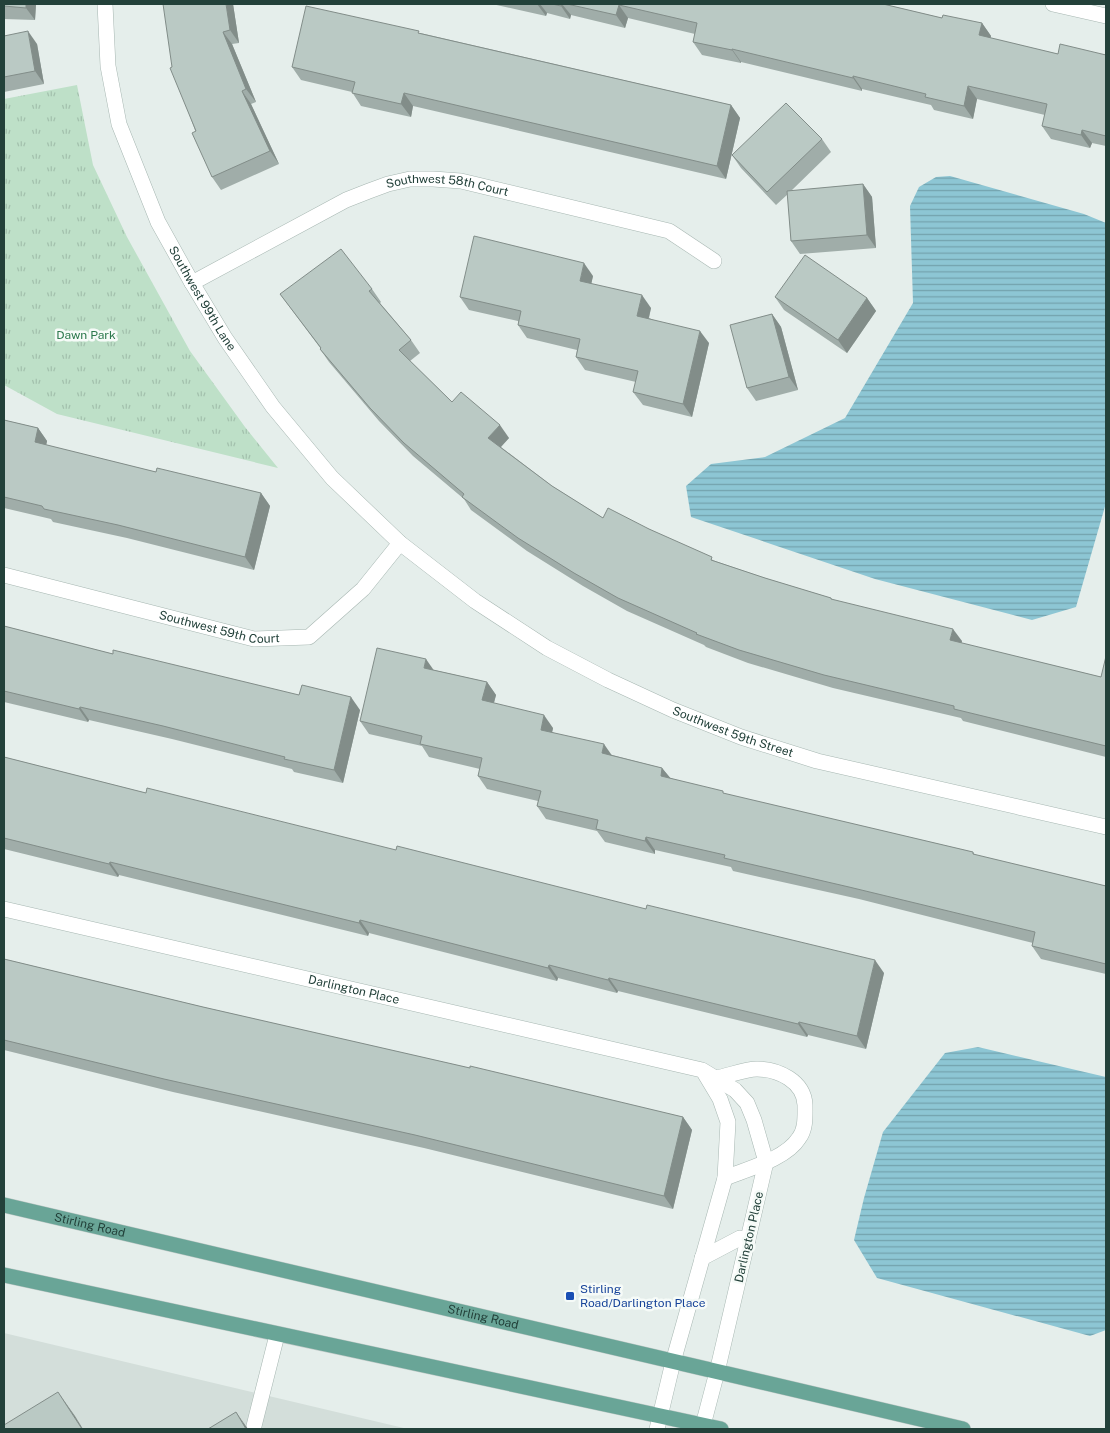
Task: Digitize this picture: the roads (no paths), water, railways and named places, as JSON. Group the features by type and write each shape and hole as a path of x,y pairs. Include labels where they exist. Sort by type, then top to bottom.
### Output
{"main road":[{"name":"Stirling Road","path":"4,1205 963,1429"},
{"path":"4,1275 658,1422 721,1429"}],"street":[{"name":"Southwest 99th Lane","path":"105,4 108,66 119,124 158,222 225,338 273,407 332,478 400,543"},
{"path":"1053,4 1106,16"},
{"name":"Southwest 58th Court","path":"192,283 346,200 388,184 410,179 461,182 669,230 714,261"},
{"name":"Southwest 59th Court","path":"4,575 254,639 309,637 363,589 400,543"},
{"name":"Southwest 59th Street","path":"400,543 475,601 547,648 673,710 741,737 817,761 1106,827"},
{"name":"Darlington Place","path":"4,909 709,1074 735,1090 747,1103 766,1162 717,1372 702,1427"},
{"path":"658,1422 725,1178 728,1122 709,1074 756,1069 778,1072 796,1084 805,1100 806,1120 800,1138 786,1152 725,1178"},
{"path":"702,1258 740,1238 748,1240"},
{"path":"254,1426 276,1335"}],"water":[{"path":"950,176 1084,214 1106,223 1106,503 1076,607 1032,620 875,579 691,517 686,486 711,464 765,457 845,418 913,303 910,206 919,187 936,177"},
{"path":"978,1047 1106,1077 1106,1330 1090,1336 877,1278 854,1240 883,1132 945,1053"}],"place":[{"name":"Stirling Road/Darlington Place","path":"570,1296"}],"park label":[{"name":"Dawn Park","path":"86,335"}]}
